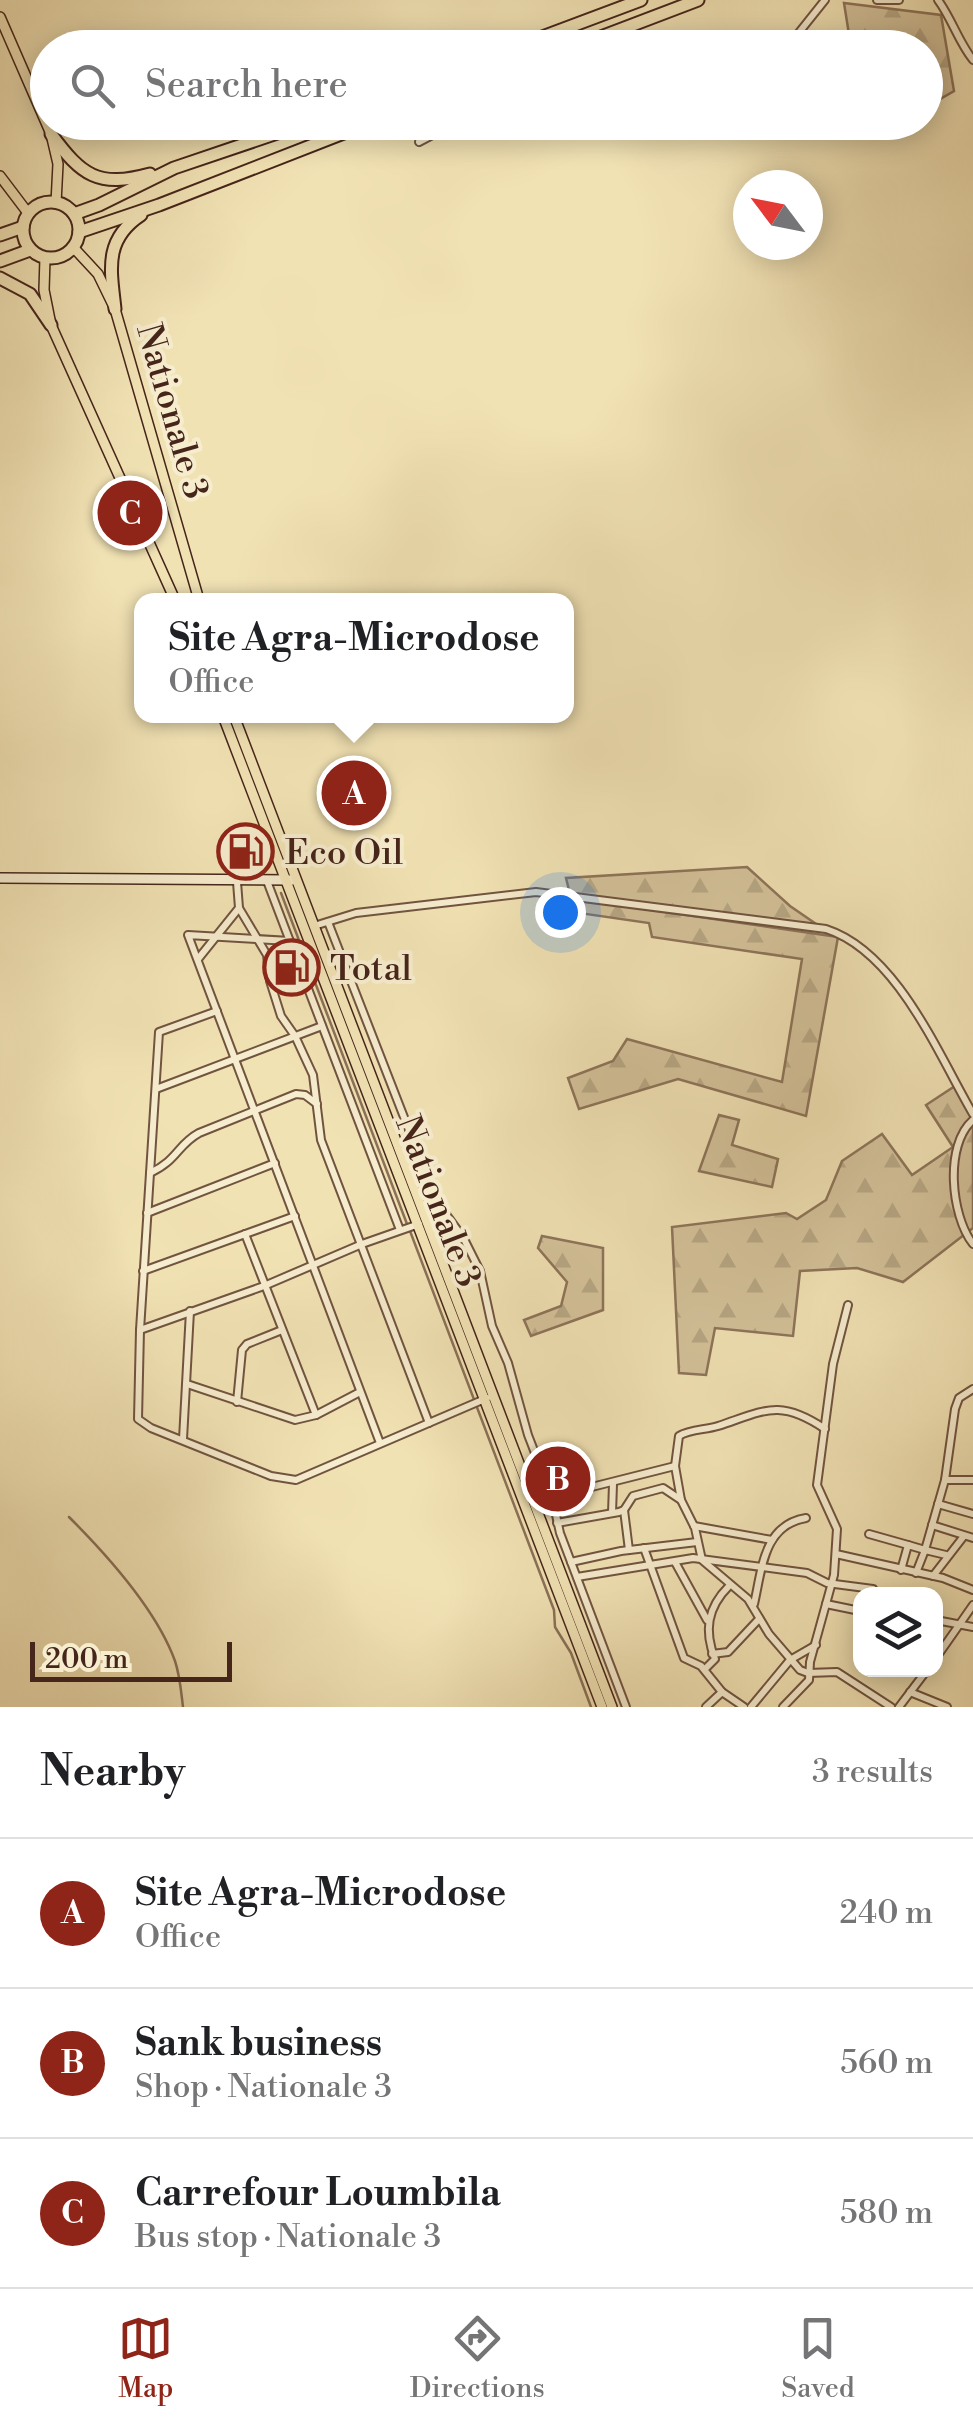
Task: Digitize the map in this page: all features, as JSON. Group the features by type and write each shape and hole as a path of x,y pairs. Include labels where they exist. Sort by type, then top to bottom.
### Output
{"highway":[{"path":"561,30 641,0"},
{"path":"619,30 698,0"},
{"path":"56,140 82,171 105,181 124,181 174,168 257,140"},
{"path":"78,232 326,140"},
{"path":"74,214 100,206 174,168"},
{"path":"56,203 74,214 78,232 73,247 60,256 45,258 30,250 23,228 28,213 41,204 56,203"},
{"path":"115,309 110,260 114,247 134,220 159,205"},
{"path":"0,235 23,228"},
{"path":"0,261 30,250"},
{"path":"0,278 30,294 51,324"}],"main road":[{"path":"0,16 30,85"},
{"path":"52,140 58,164 56,203"},
{"path":"0,176 28,213"},
{"name":"Nationale 3","path":"73,247 98,274 115,309 196,593"},
{"name":"Nationale 3","path":"45,258 44,290 51,324 172,593"},
{"name":"Nationale 3","path":"226,723 314,926 422,1223"},
{"name":"Nationale 3","path":"236,723 422,1223 612,1707"},
{"path":"0,878 292,880"},
{"name":"Nationale 3","path":"490,1397 602,1707"}],"street":[{"path":"801,30 825,0"},
{"path":"876,0 900,0"},
{"path":"938,0 960,44 973,60"},
{"path":"418,142 422,140"},
{"path":"266,881 400,1230"},
{"path":"237,882 239,908 269,961 270,981 281,1016 313,1075 321,1140 429,1423"},
{"path":"314,926 356,913 536,892 826,929 851,943 896,982 919,1016 973,1117 958,1137 953,1165 962,1227 973,1244"},
{"path":"198,960 239,908"},
{"path":"328,922 438,1202 480,1271 492,1326 508,1363 557,1523 626,1707"},
{"path":"290,941 188,935 380,1443"},
{"path":"217,1012 159,1032 136,1415 152,1428 290,1480 490,1397"},
{"path":"156,1089 322,1026"},
{"path":"150,1173 173,1160 188,1139 252,1112 296,1094 318,1104"},
{"path":"146,1213 275,1163"},
{"path":"143,1271 295,1216"},
{"path":"140,1330 422,1223"},
{"path":"246,1234 316,1415"},
{"path":"783,1707 807,1684 833,1582 837,1530 818,1485 833,1364 848,1305"},
{"path":"183,1439 190,1311"},
{"path":"237,1402 242,1350 247,1344 282,1330"},
{"path":"187,1384 295,1420 316,1415 360,1392"},
{"path":"916,1573 945,1480 955,1409 959,1398 973,1389"},
{"path":"754,1605 702,1560 681,1500 675,1466 680,1434 760,1409 806,1416 824,1429"},
{"path":"552,1497 675,1466"},
{"path":"640,1477 644,1493"},
{"path":"945,1480 973,1480"},
{"path":"612,1513 613,1484"},
{"path":"629,1550 624,1510 633,1496 667,1488 681,1500"},
{"path":"938,1504 973,1514"},
{"path":"557,1523 624,1510"},
{"path":"806,1518 783,1527 772,1540 754,1605 759,1619 790,1660 808,1673 837,1672 891,1707"},
{"path":"693,1526 772,1540"},
{"path":"932,1526 969,1537"},
{"path":"869,1534 946,1555"},
{"path":"952,1534 956,1544"},
{"path":"933,1576 956,1544 969,1537"},
{"path":"571,1562 697,1542"},
{"path":"902,1570 908,1545"},
{"path":"644,1548 684,1658 705,1670 722,1692 748,1707 790,1660 817,1644"},
{"path":"836,1554 933,1576 973,1590"},
{"path":"835,1566 848,1557"},
{"path":"577,1578 693,1558 807,1573 862,1587"},
{"path":"675,1562 708,1621"},
{"path":"705,1670 714,1661 708,1621 729,1586"},
{"path":"826,1604 853,1610"},
{"path":"943,1648 973,1605"},
{"path":"712,1654 728,1652 759,1619"},
{"path":"943,1621 973,1627"},
{"path":"899,1707 922,1677"},
{"path":"706,1707 722,1692"},
{"path":"910,1692 947,1707"}],"green space":[{"path":"844,3 941,15 954,91 943,97 943,30 848,30"},
{"path":"747,867 790,906 822,928 570,894 566,878"},
{"path":"575,899 838,937 806,1116 678,1079 579,1109 568,1078 613,1061 627,1039 782,1082 802,959 652,937 649,923 579,913"},
{"path":"958,1084 973,1109 973,1228 903,1282 857,1268 800,1271 793,1336 715,1328 706,1375 679,1373 672,1227 786,1213 797,1219 826,1200 842,1161 882,1134 912,1175 953,1147 926,1105"},
{"path":"719,1115 739,1120 732,1145 778,1159 772,1187 699,1171"},
{"path":"542,1236 603,1248 603,1310 531,1336 524,1320 561,1306 567,1282 538,1248"}],"waterway":[{"path":"281,893 407,1224"},
{"path":"410,1231 554,1610 555,1627 571,1653 591,1707"},
{"path":"69,1517 114,1566 156,1623 175,1661 183,1707"}],"place":[{"name":"Carrefour Loumbila","path":"130,513"},
{"name":"Site Agra-Microdose","path":"354,793"},
{"name":"Eco Oil","path":"246,852"},
{"name":"Total","path":"291,968"},
{"name":"Sank business","path":"558,1479"}]}
